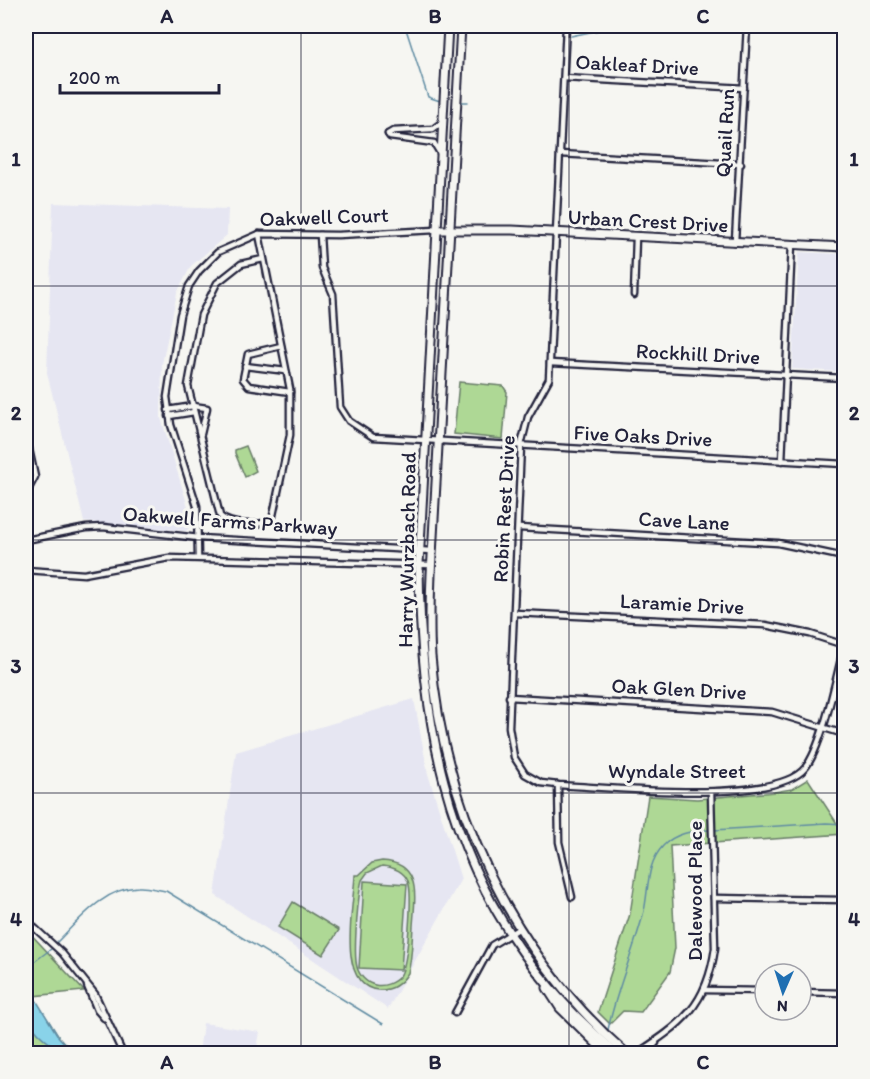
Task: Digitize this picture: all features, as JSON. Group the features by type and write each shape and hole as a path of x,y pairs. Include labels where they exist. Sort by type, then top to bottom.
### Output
{"main road":[{"name":"Harry Wurzbach Road","path":"448,26 418,564 421,657 434,739 444,785 465,843 510,933 542,977 573,1012 617,1053"},
{"name":"Harry Wurzbach Road","path":"461,26 431,565 431,656 442,737 447,760 473,840 494,884 520,928 584,1012 627,1053"},
{"name":"Urban Crest Drive","path":"436,230 512,230 844,247"},
{"path":"542,977 560,1008 607,1053"}],"street":[{"name":"Robin Rest Drive","path":"558,785 536,781 525,774 517,763 508,727 519,528 521,445 528,417 547,386 550,363 566,26"},
{"name":"Quail Run","path":"735,242 747,26"},
{"name":"Oakleaf Drive","path":"564,78 744,88"},
{"path":"441,157 434,143 390,137 388,134 393,131 433,129 439,126 444,117"},
{"path":"413,130 413,140"},
{"path":"560,154 741,164"},
{"name":"Oakwell Court","path":"198,558 197,506 168,413 169,376 180,315 189,286 207,262 218,252 259,234 321,235 436,230"},
{"path":"259,234 290,392 290,435 272,520 264,524 227,521 220,516 188,386 201,315 217,283 241,264 263,260"},
{"name":"Five Oaks Drive","path":"321,235 322,268 333,294 338,391 342,412 355,426 373,437 438,443 521,445 844,464"},
{"path":"634,295 636,237"},
{"path":"782,461 792,244"},
{"path":"281,346 248,354 243,379 249,386 290,392"},
{"name":"Rockhill Drive","path":"550,363 844,378"},
{"path":"245,366 286,371"},
{"path":"168,413 207,408 201,434"},
{"path":"26,435 35,477 26,494"},
{"name":"Oakwell Farms Parkway","path":"26,540 86,528 103,527 199,538 432,551"},
{"name":"Cave Lane","path":"519,528 778,543 844,557"},
{"name":"Oakwell Farms Parkway","path":"26,570 84,574 151,560 198,558 431,565"},
{"name":"Laramie Drive","path":"515,613 765,625 810,634 844,646"},
{"path":"420,637 430,637"},
{"name":"Wyndale Street","path":"558,785 711,792 789,781 805,768 810,760 822,727 844,646"},
{"path":"421,657 431,656"},
{"name":"Oak Glen Drive","path":"509,697 772,712 844,734"},
{"path":"434,739 442,737"},
{"path":"558,785 559,842 572,897"},
{"name":"Dalewood Place","path":"645,1053 680,1022 705,990 715,948 711,792"},
{"path":"465,843 473,840"},
{"path":"714,898 844,900"},
{"path":"26,920 62,953 86,983 103,1007 107,1021 123,1053"},
{"path":"455,1012 492,945 520,928"},
{"path":"705,990 753,991"},
{"path":"813,992 844,993"},
{"name":"Dalewood Place","path":"636,1053 657,1041"}],"shaded area":[{"path":"53,203 228,209 227,235 191,266 177,293 162,364 161,418 189,510 190,527 186,531 84,522 47,373"},
{"path":"799,252 844,254 844,372 792,369"},
{"path":"414,699 428,774 461,879 388,1009 215,895 236,752"},
{"path":"203,1023 260,1032 256,1053 199,1053"},
{"path":"440,1049 546,1052 546,1053 438,1053"}],"green space":[{"path":"459,382 503,386 507,392 503,439 454,434"},
{"path":"246,446 256,471 245,477 235,450"},
{"path":"808,779 844,834 670,846 675,948 670,972 641,1012 623,1011 610,1024 598,1012 630,914 648,796 697,799 774,792 792,789"},
{"path":"382,861 395,863 404,868 410,875 415,893 412,950 408,973 395,986 383,990 365,985 356,974 350,942 355,875 359,875 372,863","holes":["382,866 394,868 406,877 410,900 409,929 403,969 395,981 378,985 366,981 358,970 356,924 362,880 367,873"]},
{"path":"364,881 407,884 401,970 359,968"},
{"path":"293,902 339,930 323,955 278,927"},
{"path":"26,929 84,991 33,996 58,1036 73,1053 26,1053"}],"water":[{"path":"26,990 33,995 58,1036 73,1053 60,1050 45,1040 33,1027 25,1011"}],"waterway":[{"path":"405,26 428,97 440,101"},
{"path":"571,36 619,26"},
{"path":"462,102 468,102"},
{"path":"714,830 826,823 844,824"},
{"path":"608,1030 644,911 651,869 658,853 663,846 678,835 709,830"},
{"path":"57,942 83,915 114,893 141,887 166,891 383,1024"},
{"path":"26,968 51,949"}]}
